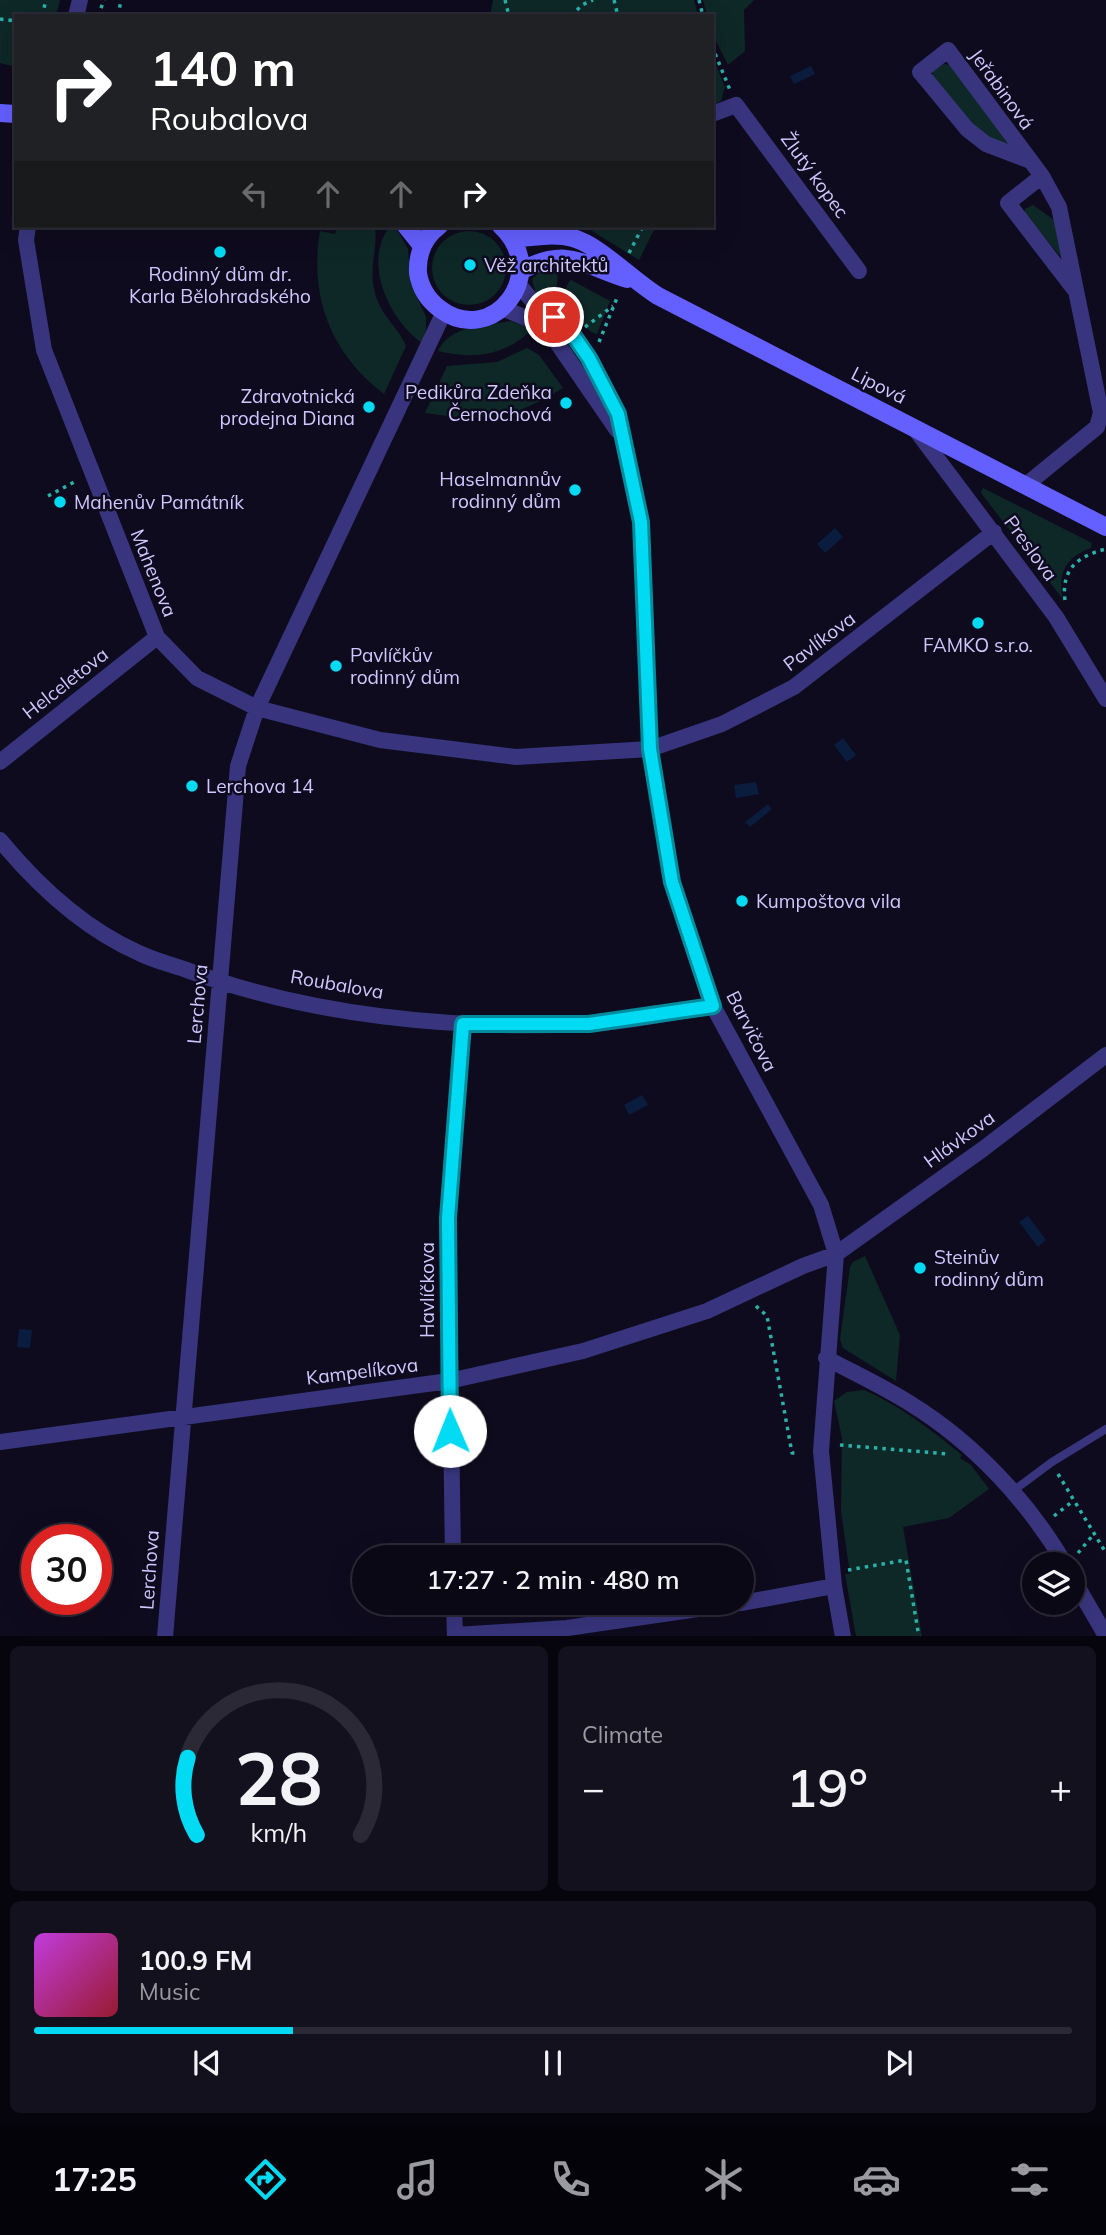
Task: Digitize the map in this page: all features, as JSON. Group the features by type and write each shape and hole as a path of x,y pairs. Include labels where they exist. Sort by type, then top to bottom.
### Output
{"street":[{"name":"Jeřabinová","path":"1026,485 1097,428 1101,413 1059,207 1042,176 948,51 920,72 967,129 986,144 1028,160"},
{"path":"714,113 736,105"},
{"name":"Žlutý kopec","path":"736,105 859,271"},
{"name":"Jeřabinová","path":"1042,176 1008,202 1078,295"},
{"name":"Mahenova","path":"28,228 26,240 44,351 157,637 197,678 257,708 380,740 516,757 650,749"},
{"path":"408,228 422,246"},
{"path":"437,228 422,246 418,276 423,290 444,312 474,319 502,308 521,277 520,252 507,232"},
{"name":"Lipová","path":"507,232 573,238 611,260 633,281"},
{"name":"Lipová","path":"521,277 544,259 560,256 633,281 1106,527"},
{"name":"Barvičova","path":"521,277 536,305 569,329 589,358 618,414 620,434 641,522 650,749 672,882 713,1006 821,1205 836,1254 821,1451 834,1587 843,1636"},
{"name":"Barvičova","path":"502,308 549,331 620,434"},
{"name":"Lerchova","path":"165,1636 181,1416 238,766 257,708 444,312"},
{"name":"Preslova","path":"914,427 1056,617 1106,699"},
{"name":"Pavlíkova","path":"650,749 722,724 794,687 994,532"},
{"name":"Helceletova","path":"0,762 157,637"},
{"name":"Roubalova","path":"0,840 24,869 87,923 139,953 220,983 340,1009 463,1024 589,1024 713,1006"},
{"name":"Havlíčkova","path":"453,1545 448,1218 463,1024"},
{"name":"Hlávkova","path":"836,1254 983,1149 1106,1055"},
{"name":"Kampelíkova","path":"0,1441 449,1381 583,1351 707,1311 803,1266 836,1254"},
{"path":"826,1358 912,1405 975,1452 1013,1491 1063,1552"},
{"path":"754,1601 834,1587"},
{"path":"1085,1600 1106,1636"},
{"path":"454,1615 454,1636 567,1628 657,1615"}],"lane":[{"path":"1013,1491 1052,1462 1106,1429"}],"path":[{"path":"573,14 582,5 593,0"},
{"path":"714,51 736,105"},
{"path":"626,258 642,228"},
{"path":"593,348 599,341 617,298"},
{"path":"581,330 614,305"},
{"path":"48,496 75,481"},
{"path":"1064,589 1066,576 1079,558 1106,548"},
{"path":"744,1303 761,1308 767,1316 792,1453 796,1453"},
{"path":"840,1445 954,1454"},
{"path":"1052,1462 1106,1553"},
{"path":"1049,1520 1073,1501"},
{"path":"1077,1552 1093,1535"},
{"path":"846,1571 906,1560 919,1636"}],"green space":[{"path":"0,0 60,0 56,14 14,14 14,66 0,63"},
{"path":"493,0 694,0 698,14 490,14"},
{"path":"703,0 754,0 744,10 745,51 728,65 714,37 714,14 706,14"},
{"path":"714,60 725,87 721,101 714,104"},
{"path":"944,64 951,65 1010,147 980,134 932,78 933,71"},
{"path":"1033,205 1054,220 1061,257 1025,214 1025,209"},
{"path":"336,228 375,229 372,273 376,298 406,346 384,394 350,361 328,322 321,301 317,255 320,231 335,234"},
{"path":"389,228 396,228 408,249 411,284 426,317 422,343 399,320 383,289 379,273 382,240"},
{"path":"587,228 655,228 639,260"},
{"path":"462,231 476,231 490,237 500,247 506,268 504,282 490,299 476,305 462,305 448,299 438,289 432,275 432,261 438,247 448,237"},
{"path":"558,265 557,286 549,306 537,297 532,279 543,269"},
{"path":"571,280 610,301 597,334 578,320 568,304 566,287"},
{"path":"510,321 533,329 512,345 489,353 464,355 438,351 444,342 459,331"},
{"path":"527,348 539,355 563,388 527,407 497,416 465,418 425,413 447,366 497,362"},
{"path":"983,488 1092,543 1091,548 1075,556 1066,567 1062,580 1062,598 981,493"},
{"path":"865,1256 900,1335 896,1381 843,1348 840,1339 850,1267 853,1262"},
{"path":"864,1390 903,1411 962,1455 960,1458 971,1465 989,1489 949,1518 903,1527 922,1636 856,1636 845,1574 850,1574 841,1511 842,1438 834,1401 847,1392"}],"water":[{"path":"811,66 815,74 794,84 790,76"},
{"path":"835,528 843,537 825,553 817,544"},
{"path":"843,738 856,755 847,762 834,745"},
{"path":"756,782 759,794 736,798 734,785"},
{"path":"768,804 772,809 750,827 745,822"},
{"path":"642,1095 648,1105 629,1115 624,1105"},
{"path":"1028,1216 1046,1240 1038,1247 1019,1222"},
{"path":"19,1329 32,1330 30,1348 17,1347"}],"place":[{"name":"Rodinný dům dr. Karla Bělohradského","path":"220,252"},
{"name":"Věž architektů","path":"470,265"},
{"name":"Pedikůra Zdeňka Černochová","path":"566,403"},
{"name":"Zdravotnická prodejna Diana","path":"369,407"},
{"name":"Haselmannův rodinný dům","path":"575,490"},
{"name":"Mahenův Památník","path":"60,502"},
{"name":"FAMKO s.r.o.","path":"978,623"},
{"name":"Pavlíčkův rodinný dům","path":"336,666"},
{"name":"Lerchova 14","path":"192,786"},
{"name":"Kumpoštova vila","path":"742,901"},
{"name":"Steinův rodinný dům","path":"920,1268"}],"route":[{"path":"450,1431 448,1218 463,1024 589,1024 713,1006 672,882 650,749 641,522 620,434 618,414 589,358 569,329 554,317"}]}
